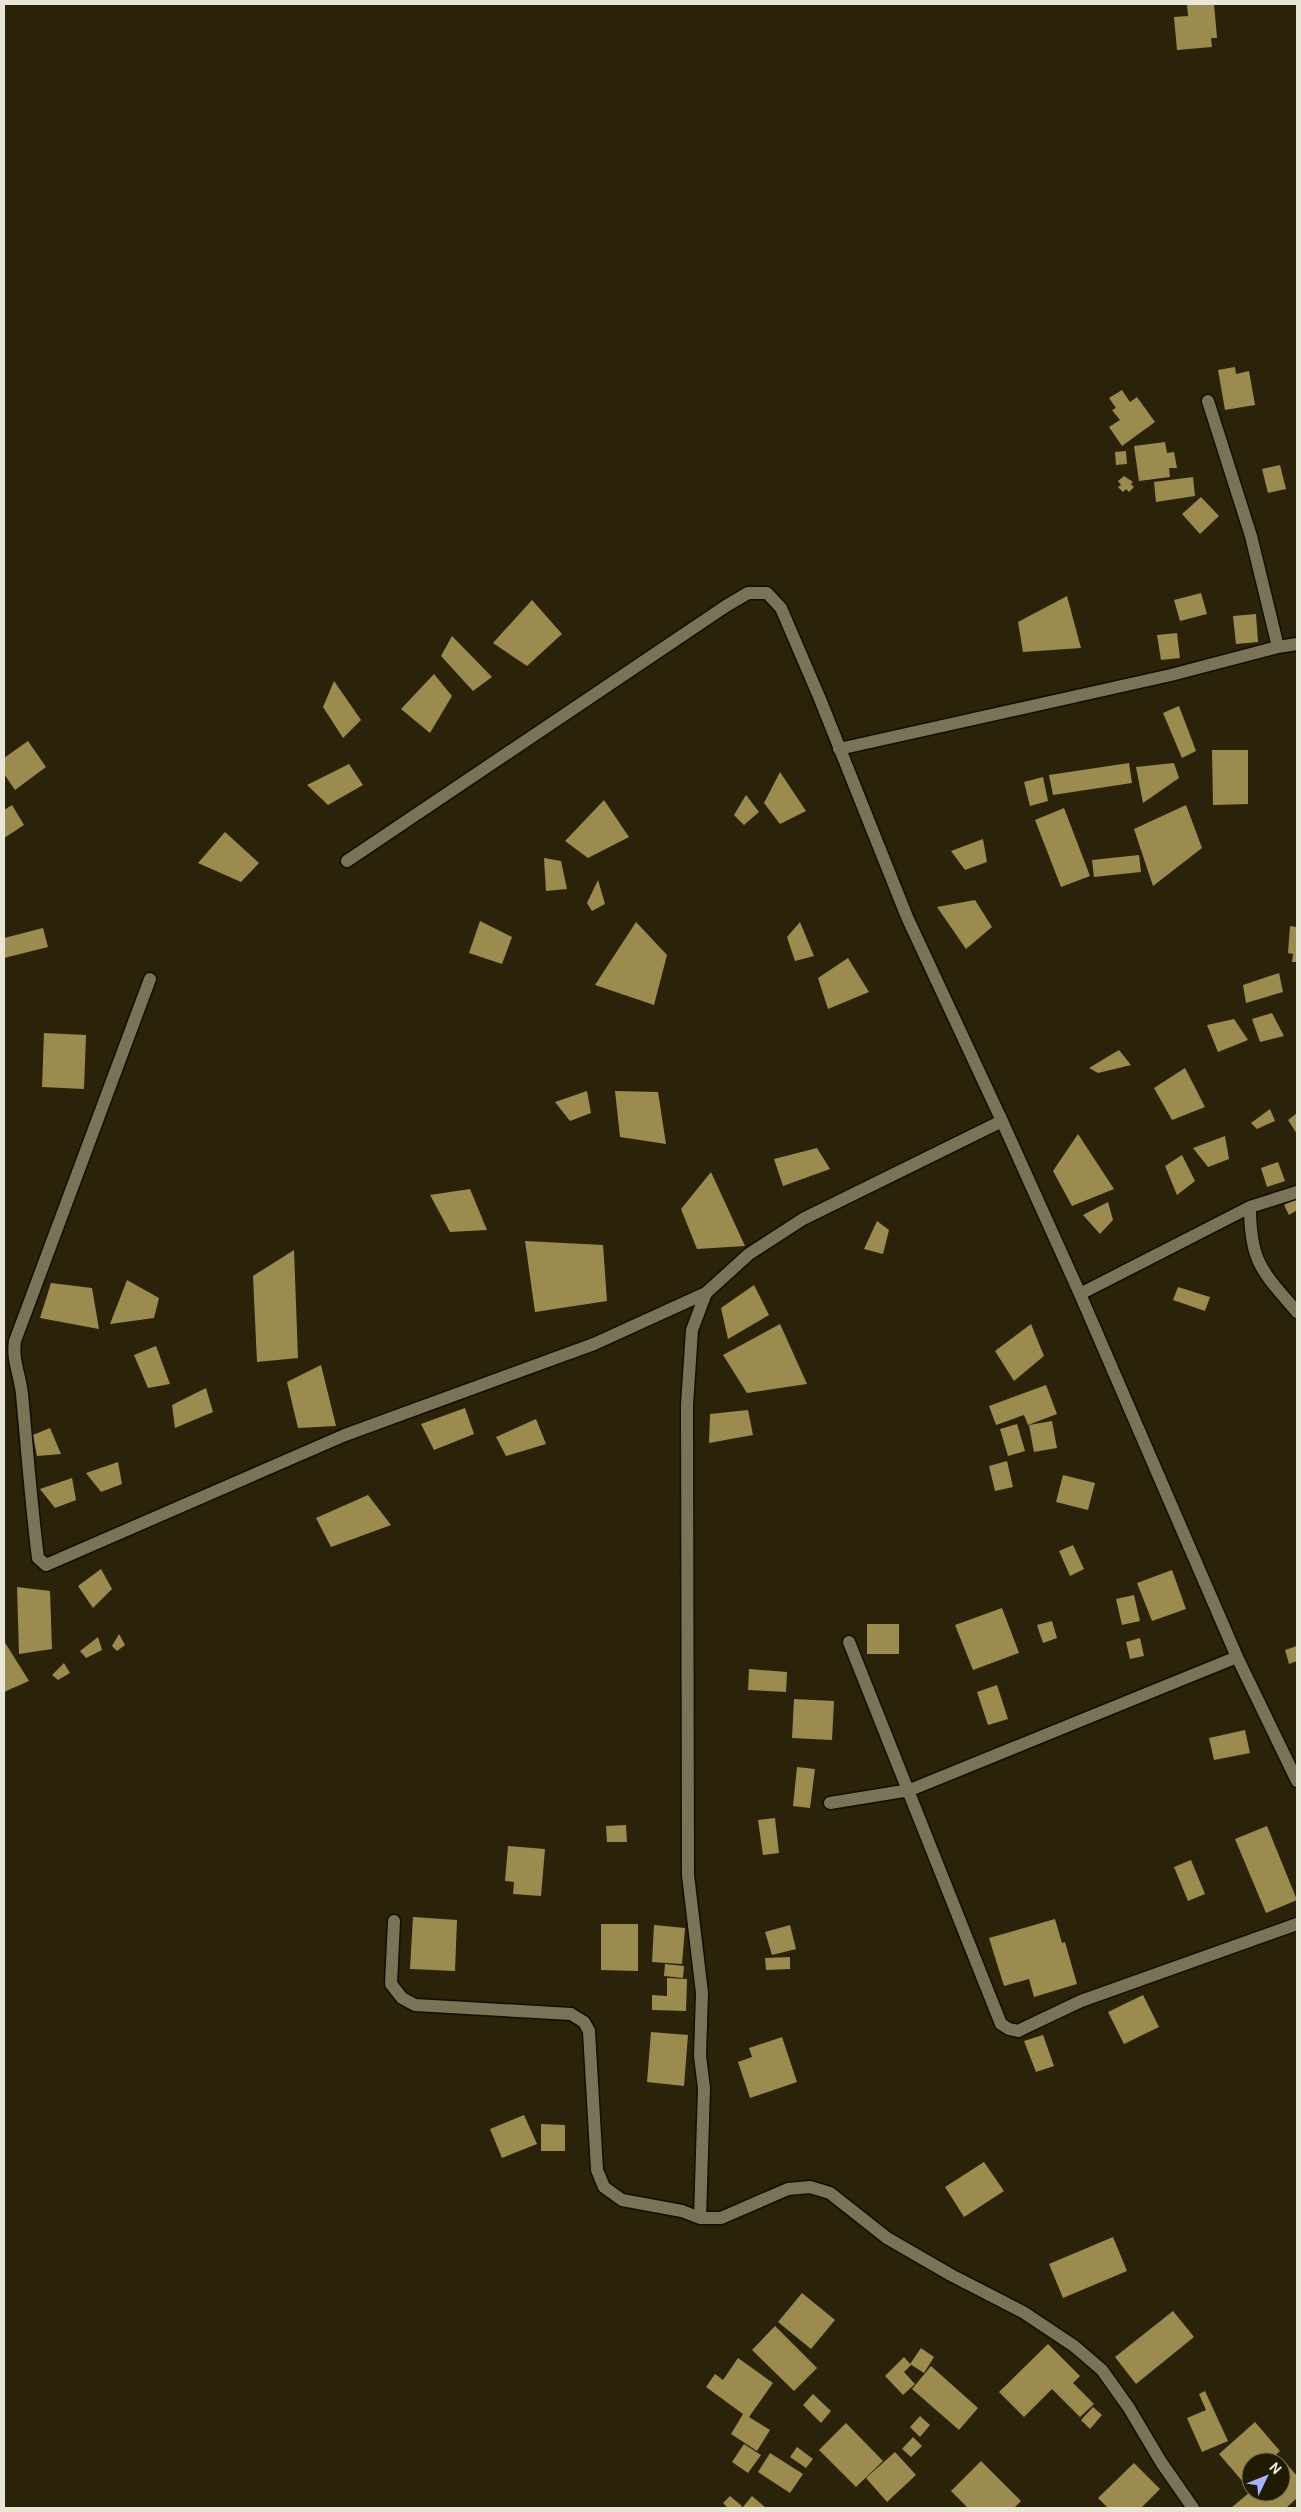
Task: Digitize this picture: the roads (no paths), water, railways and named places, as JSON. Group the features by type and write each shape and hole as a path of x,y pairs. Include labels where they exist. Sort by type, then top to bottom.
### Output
{"street":[{"path":"1208,401 1251,536 1278,647"},
{"path":"347,862 726,606 748,593 767,593 781,608 906,917 1002,1121 1080,1294 1237,1657 1297,1781"},
{"path":"839,749 1171,676 1278,647 1297,644"},
{"path":"150,979 14,1341 14,1358 22,1391 31,1504 38,1558 46,1565 345,1435 594,1344 706,1293 749,1254 803,1219 1002,1121"},
{"path":"1080,1294 1250,1207 1297,1192"},
{"path":"1250,1207 1250,1236 1254,1253 1264,1274 1297,1312"},
{"path":"700,2218 704,2088 700,2047 702,1994 688,1875 687,1406 692,1330 706,1293"},
{"path":"849,1642 910,1790 1001,2024 1009,2029 1018,2031 1081,2001 1297,1924"},
{"path":"830,1804 910,1790 1237,1657"},
{"path":"394,1921 391,1984 402,1998 415,2005 571,2014 584,2022 588,2031 597,2170 604,2187 622,2200 682,2211 700,2218 720,2218 788,2189 810,2186 830,2193 887,2238 951,2275 1023,2312 1074,2346 1102,2370 1129,2408 1161,2462 1194,2508"}]}
